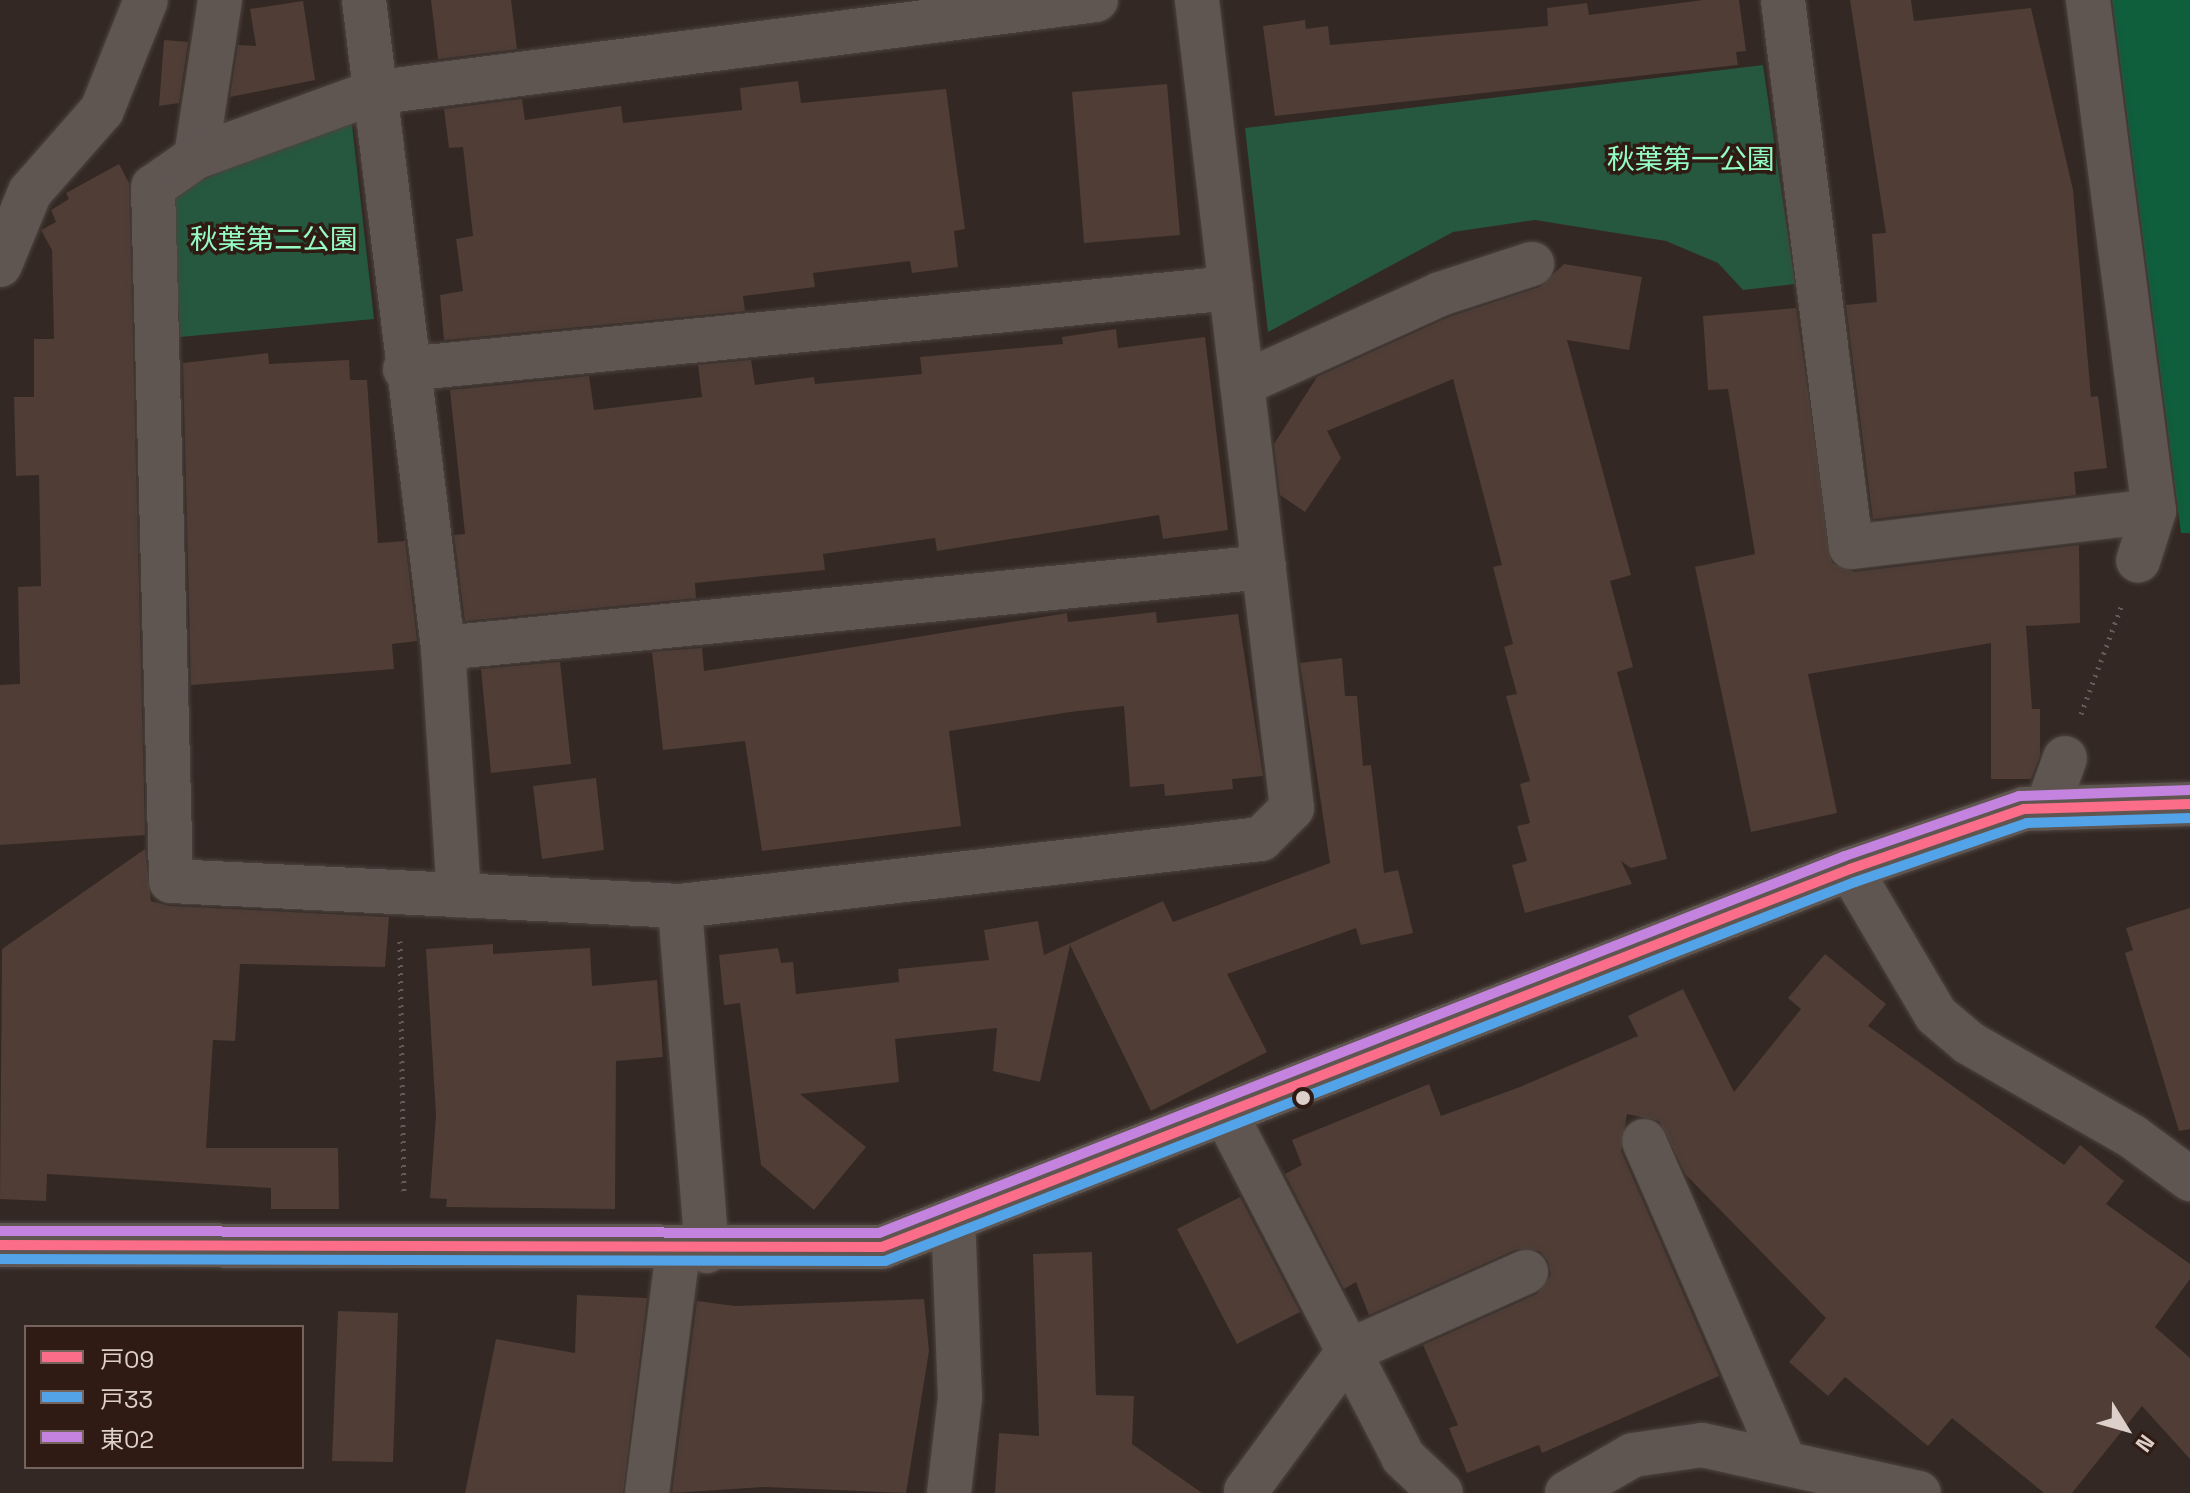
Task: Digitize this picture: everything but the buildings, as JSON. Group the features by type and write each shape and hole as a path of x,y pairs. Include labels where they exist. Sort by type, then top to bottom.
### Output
{"street":[{"path":"0,265 30,192 102,110 146,0"},
{"path":"196,157 220,0"},
{"path":"364,0 405,369 443,648 459,895"},
{"path":"1096,0 372,93 196,157 153,187 171,881 680,906 1261,839 1292,808 1197,0"},
{"path":"1783,0 1851,547 2154,511"},
{"path":"2088,0 2154,511 2138,561"},
{"path":"1242,384 1440,294 1532,264"},
{"path":"405,369 1231,288"},
{"path":"443,648 1264,567"},
{"path":"2047,808 2065,758"},
{"path":"0,1245 692,1251 882,1247 1850,869 2024,809 2190,804"},
{"path":"1850,869 1936,1015 1969,1043 2133,1137 2190,1179"},
{"path":"647,1493 692,1251 680,906"},
{"path":"1225,1113 1403,1457 1441,1493"},
{"path":"1644,1141 1783,1459"},
{"path":"949,1493 960,1398 953,1219"},
{"path":"1246,1491 1349,1351 1526,1272"},
{"path":"1567,1493 1633,1455 1702,1445 1783,1459 1919,1493"}],"path":[{"path":"2065,758 2138,561"},
{"path":"400,892 405,1248"}],"green space":[{"path":"2112,0 2190,0 2190,533 2181,533"},
{"name":"秋葉第一公園","path":"1763,65 1795,284 1743,290 1718,263 1666,241 1535,220 1453,232 1268,332 1245,128"},
{"name":"秋葉第二公園","path":"350,107 374,319 180,337 172,195"}],"transit line":[{"name":"東02","path":"0,1231 879,1233 1845,856 2019,796 2190,790"},
{"name":"戸09","path":"0,1245 882,1247 1850,869 2024,809 2190,804"},
{"name":"戸33","path":"0,1259 885,1261 1855,882 2027,823 2190,818"}]}
